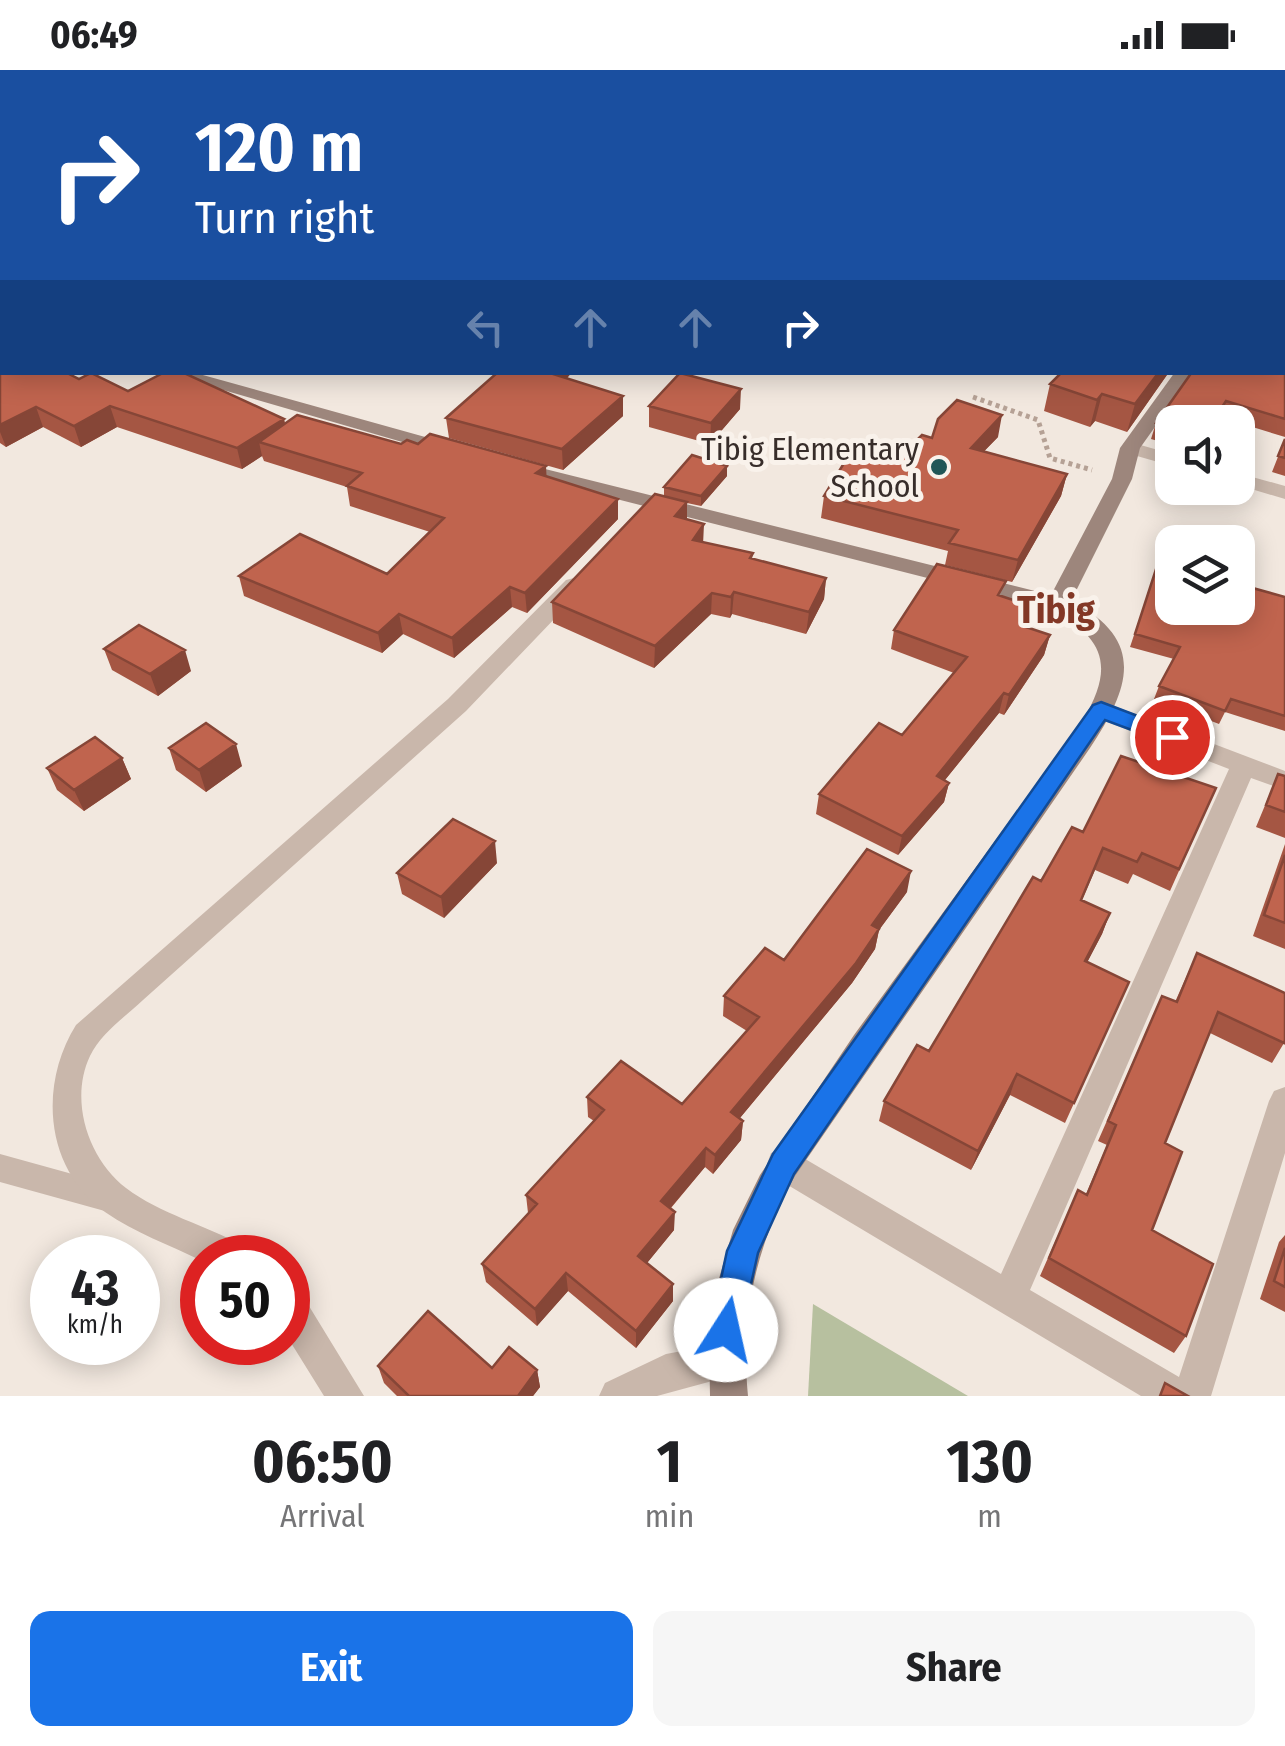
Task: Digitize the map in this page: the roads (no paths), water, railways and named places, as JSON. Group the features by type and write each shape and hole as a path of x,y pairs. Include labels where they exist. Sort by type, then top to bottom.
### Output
{"main road":[{"path":"181,375 486,459 642,511 1058,604 1084,616 1101,632 1114,672 1101,710 784,1164 743,1251 732,1290 727,1378"},
{"path":"1058,604 1122,478 1130,448 1184,375"}],"street":[{"path":"1130,448 1155,455"},
{"path":"1255,484 1285,493"},
{"path":"186,1235 115,1200 95,1182 77,1149 66,1109 68,1079 86,1035 457,705 588,570"},
{"path":"1101,710 1285,781"},
{"path":"1009,1297 1244,764"},
{"path":"1192,1396 1285,1101"},
{"path":"784,1164 1176,1396"},
{"path":"310,1341 345,1396"},
{"path":"618,1396 666,1372 727,1378"}],"lane":[{"path":"0,1168 115,1200"}],"place":[{"name":"Tibig Elementary School","path":"939,467"}],"district":[{"name":"Tibig","path":"1056,610"}]}
